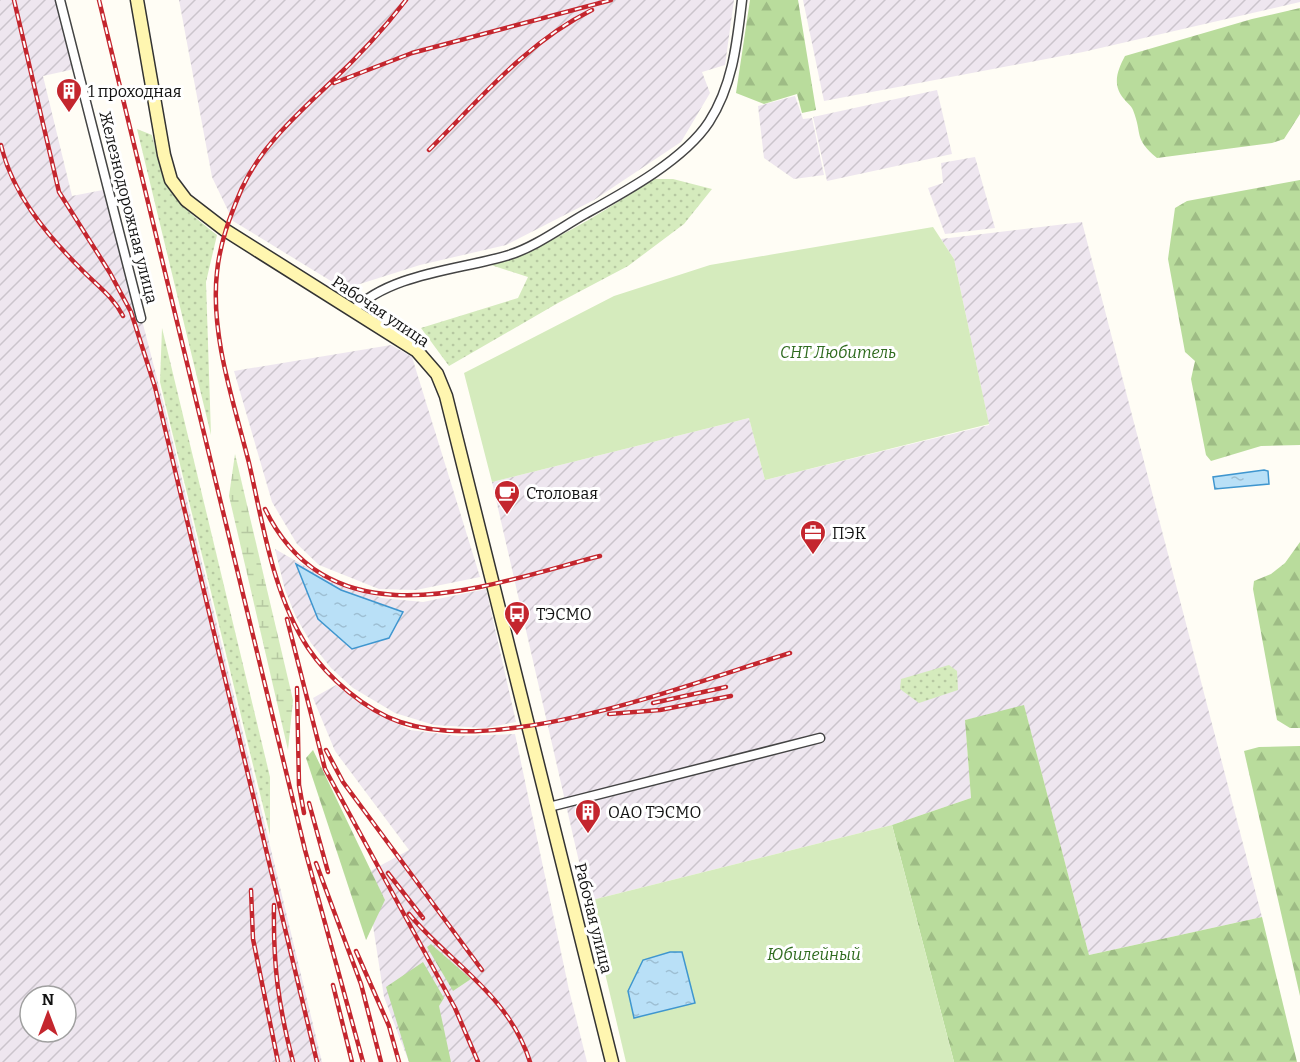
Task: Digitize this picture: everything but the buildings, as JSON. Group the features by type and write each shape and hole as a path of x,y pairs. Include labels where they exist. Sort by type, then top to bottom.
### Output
{"street":[{"name":"Железнодорожная улица","path":"60,0 141,318"},
{"name":"Рабочая улица","path":"137,0 164,155 171,180 178,190 225,230 417,351 437,374 446,396 612,1062"},
{"path":"353,311 368,296 388,286 512,254 621,194 662,166 691,142 714,114 736,51 742,0"},
{"path":"549,807 820,738"}],"shaded area":[{"path":"0,0 60,0 79,68 43,76 72,196 108,189 166,413 322,1062 0,1062"},
{"path":"179,0 734,0 725,65 702,72 710,93 681,142 594,200 506,245 420,265 344,289 233,221 212,177"},
{"path":"803,0 1300,0 1300,2 1083,52 824,101"},
{"path":"937,90 952,154 827,181 813,117"},
{"path":"795,96 803,119 812,118 824,175 794,179 764,158 758,106"},
{"path":"975,157 995,228 945,234 928,188 943,183 941,163"},
{"path":"1082,222 1262,917 1089,955 1024,706 965,720 971,798 892,825 588,901 492,482 749,418 765,480 989,425 954,259 941,239"},
{"path":"391,345 412,357 480,577 416,590 379,589 319,565 297,544 272,502 234,371"},
{"path":"275,549 333,582 382,598 423,602 486,589 516,722 485,728 434,725 395,713 353,688 331,668 311,643 296,617 285,590"},
{"path":"336,685 366,708 410,730 458,736 515,734 569,990 587,1062 409,1062 384,997 365,874 409,850 335,751 313,698"}],"green space":[{"path":"750,0 798,0 816,110 802,113 797,94 764,104 736,93"},
{"path":"1300,8 1300,114 1284,139 1272,143 1157,158 1149,151 1141,141 1132,108 1120,94 1118,88 1118,73 1125,56 1252,19"},
{"path":"137,129 152,135 162,170 172,193 189,212 217,235 206,282 211,435"},
{"path":"655,179 673,179 712,189 684,224 628,266 558,303 449,366 421,328 518,298 528,277 491,265 555,238 596,216"},
{"path":"1300,180 1300,445 1261,446 1211,461 1206,455 1191,379 1195,361 1185,352 1168,259 1175,208 1187,201"},
{"name":"СНТ Любитель","path":"933,227 954,259 989,424 765,480 749,418 492,482 464,373 614,296 710,265"},
{"path":"162,328 270,777 270,835 160,382"},
{"path":"235,454 293,700 288,750 229,496"},
{"path":"1300,542 1300,728 1290,728 1277,720 1253,589 1254,581 1271,574 1285,563"},
{"path":"949,665 957,671 958,690 919,703 900,689 901,679"},
{"path":"1024,705 1089,955 1262,917 1297,1062 954,1062 892,825 971,798 965,720"},
{"path":"1300,746 1300,996 1244,751 1259,747"},
{"path":"313,750 385,900 366,940 306,758"},
{"name":"Юбилейный","path":"892,825 954,1062 626,1062 588,901"},
{"path":"431,944 471,979 453,991 427,947"},
{"path":"423,962 444,998 439,1006 451,1062 409,1062 386,987"}],"water":[{"path":"1268,471 1269,484 1215,489 1213,477"},
{"path":"296,564 341,590 403,612 389,638 352,649 318,619"},
{"path":"670,952 682,952 695,1003 634,1018 628,991 643,960"}],"railway":[{"path":"14,0 59,192 110,273 131,312 155,387 317,1062"},
{"path":"99,0 305,850 363,1062"},
{"path":"406,0 370,43 270,144 250,172 242,188 233,209 218,261 217,320 230,393 278,582 286,605 308,648 326,671 348,692 374,710 400,722 442,730 490,730 542,724 649,698 790,653"},
{"path":"334,83 412,53 611,0"},
{"path":"429,150 525,55 568,23 592,10"},
{"path":"1,145 13,180 32,212 67,255 109,296 123,316"},
{"path":"265,509 294,552 330,579 371,592 415,595 462,590 600,556"},
{"path":"287,619 325,769 455,1008 478,1062"},
{"path":"653,703 726,687"},
{"path":"297,688 299,785 304,813"},
{"path":"609,714 660,710 731,696"},
{"path":"326,750 343,782 482,970"},
{"path":"309,803 328,872"},
{"path":"316,863 361,984 381,1062"},
{"path":"388,873 423,918"},
{"path":"251,890 253,939 278,1062"},
{"path":"274,905 277,984 293,1062"},
{"path":"409,914 494,999 520,1038 530,1062"},
{"path":"356,951 389,1026 399,1062"},
{"path":"333,985 352,1062"}],"place":[{"name":"1 проходная","path":"69,114"},
{"name":"Столовая","path":"507,516"},
{"name":"ПЭК","path":"813,556"},
{"name":"ТЭСМО","path":"517,637"},
{"name":"ОАО ТЭСМО","path":"588,835"}]}
